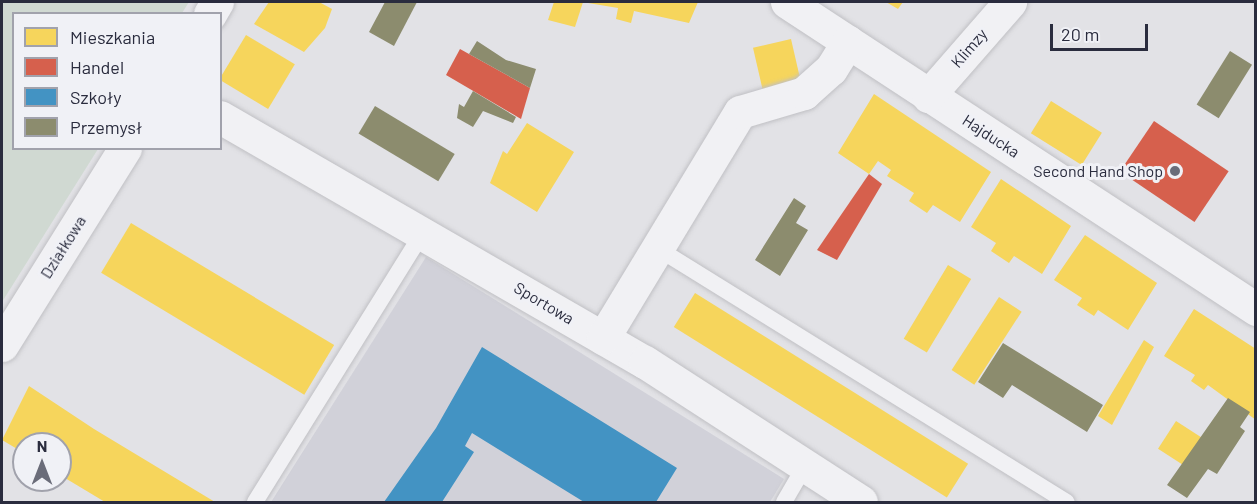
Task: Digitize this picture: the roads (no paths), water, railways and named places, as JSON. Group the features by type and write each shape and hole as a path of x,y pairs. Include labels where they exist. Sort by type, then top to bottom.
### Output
{"street":[{"name":"Hajducka","path":"787,2 1256,309"},
{"name":"Klimzy","path":"928,96 1010,2"},
{"path":"603,338 740,112 804,93 831,69 848,42"},
{"name":"Sportowa","path":"222,118 424,231 603,338 806,464 861,502"},
{"name":"Działkowa","path":"2,345 124,150"}],"lane":[{"path":"255,502 424,231"},
{"path":"657,248 1067,502"},
{"path":"784,502 806,464"}],"place":[{"name":"Second Hand Shop","path":"1175,171"}]}
